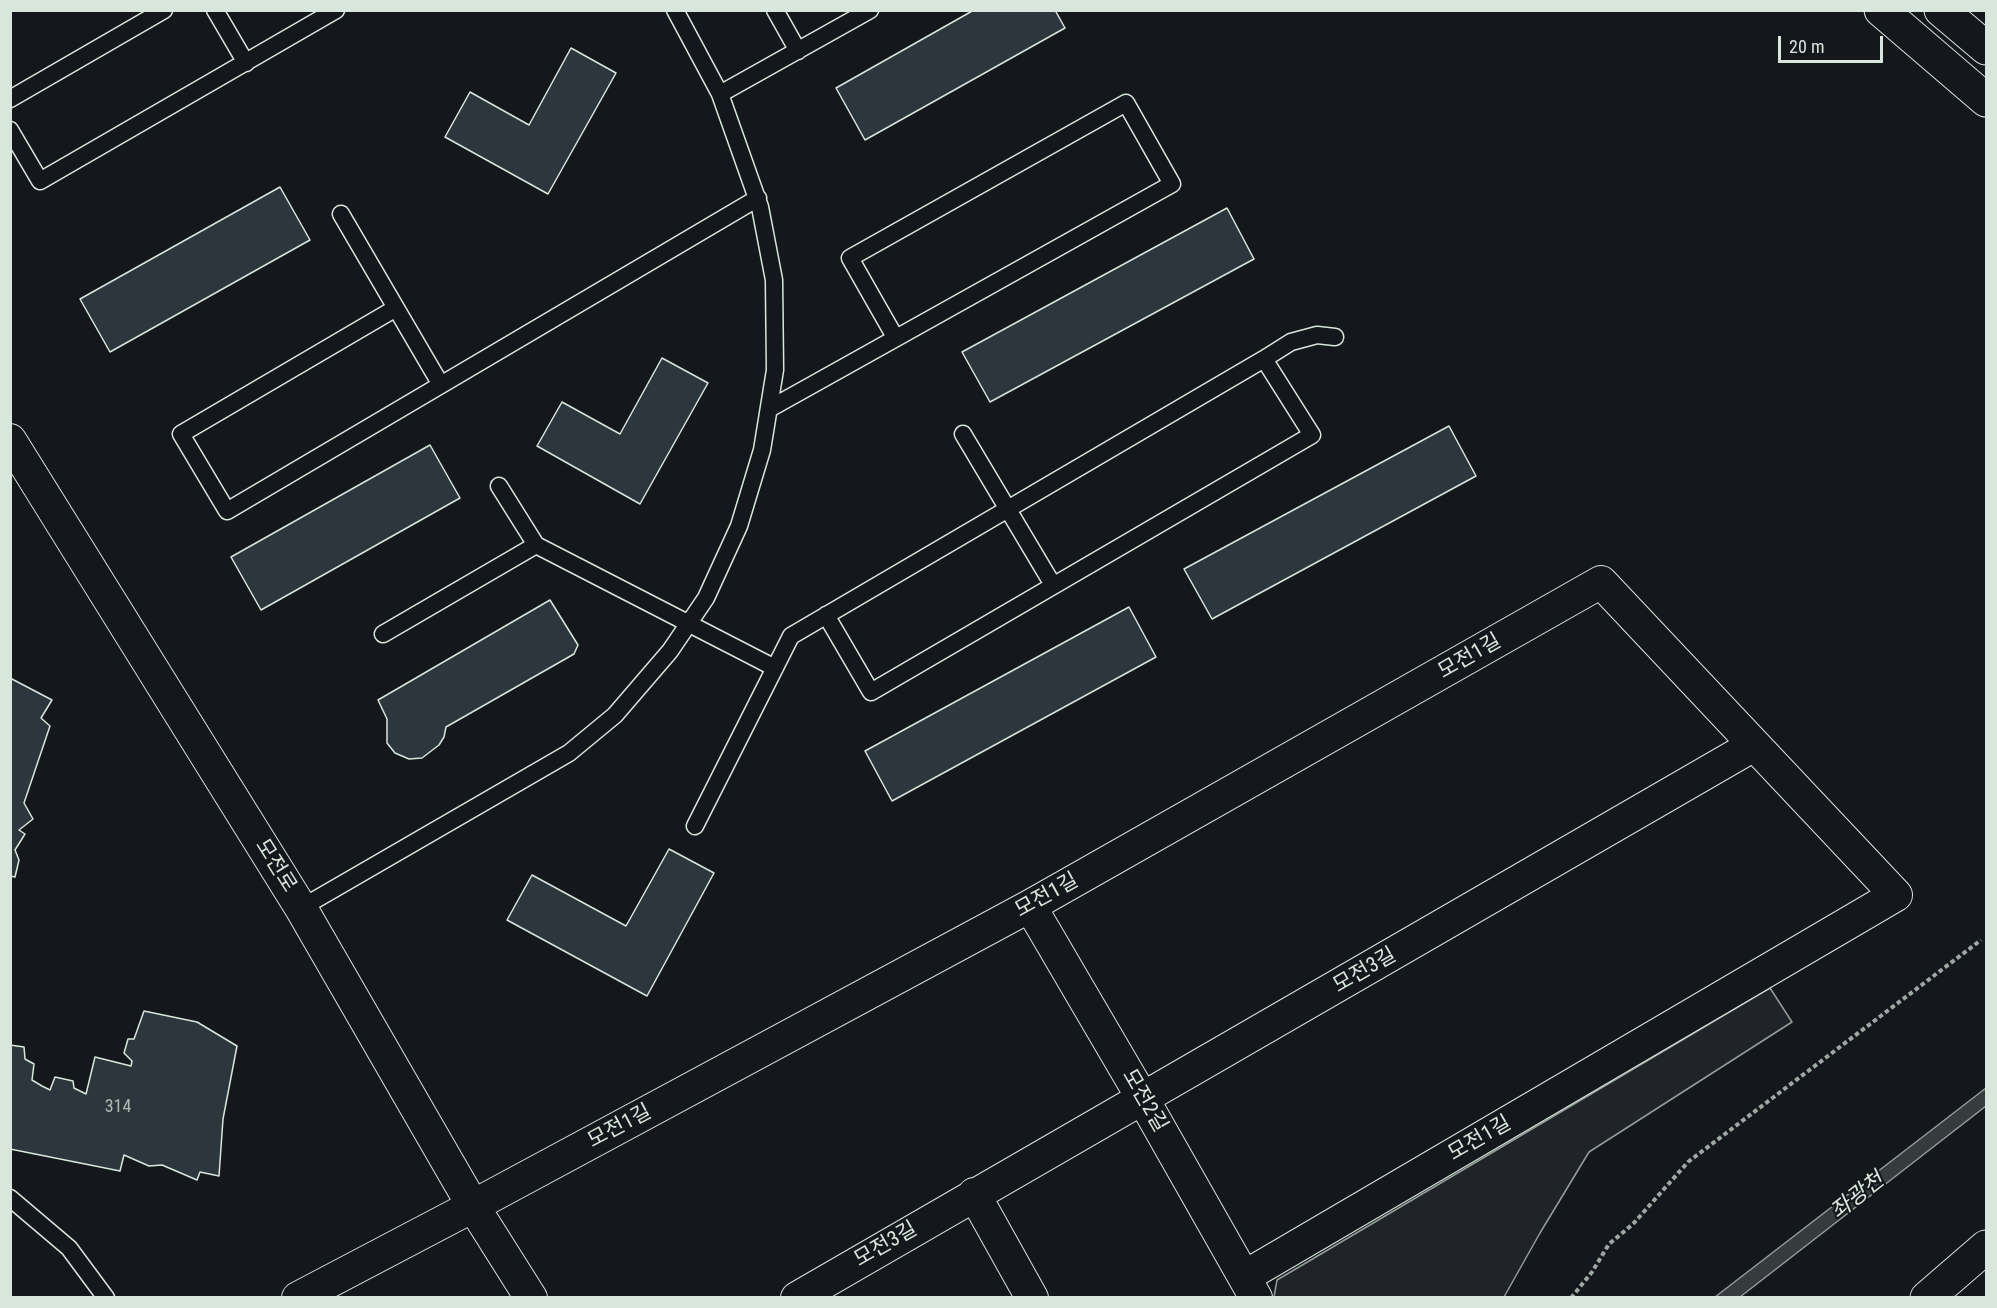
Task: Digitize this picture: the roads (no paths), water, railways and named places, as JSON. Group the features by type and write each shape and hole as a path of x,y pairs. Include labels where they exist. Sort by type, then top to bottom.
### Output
{"main road":[{"path":"1881,10 1986,100"},
{"path":"1941,10 1986,48"},
{"path":"1927,1298 1986,1247"}],"street":[{"name":"모전로","path":"10,440 301,908 473,1206 531,1298"},
{"name":"모전1길","path":"298,1298 1030,906 1601,582 1896,895 1250,1288"},
{"name":"모전3길","path":"797,1297 1754,745"},
{"name":"모전2길","path":"1030,906 1250,1288"},
{"path":"974,1194 1032,1298"}],"lane":[{"path":"10,99 164,10"},
{"path":"215,10 246,63"},
{"path":"10,130 40,181 336,10"},
{"path":"301,908 569,753 615,715 670,651 706,598 740,526 762,450 775,370 774,280 758,198 720,94 675,10"},
{"path":"775,10 798,51"},
{"path":"720,94 870,10"},
{"path":"769,408 1172,184 1126,103 850,258 895,337"},
{"path":"396,308 181,434 227,511 758,198"},
{"path":"341,214 441,385"},
{"path":"695,826 791,636 1291,342 1317,335 1335,337"},
{"path":"826,615 871,692 1312,435 1264,359"},
{"path":"963,434 1053,585"},
{"path":"500,486 536,545 690,622 774,668"},
{"path":"383,634 536,545"},
{"path":"10,1198 69,1248 106,1298"}],"water":[{"name":"좌광천","path":"1986,1088 1986,1106 1740,1297 1715,1297"}]}
